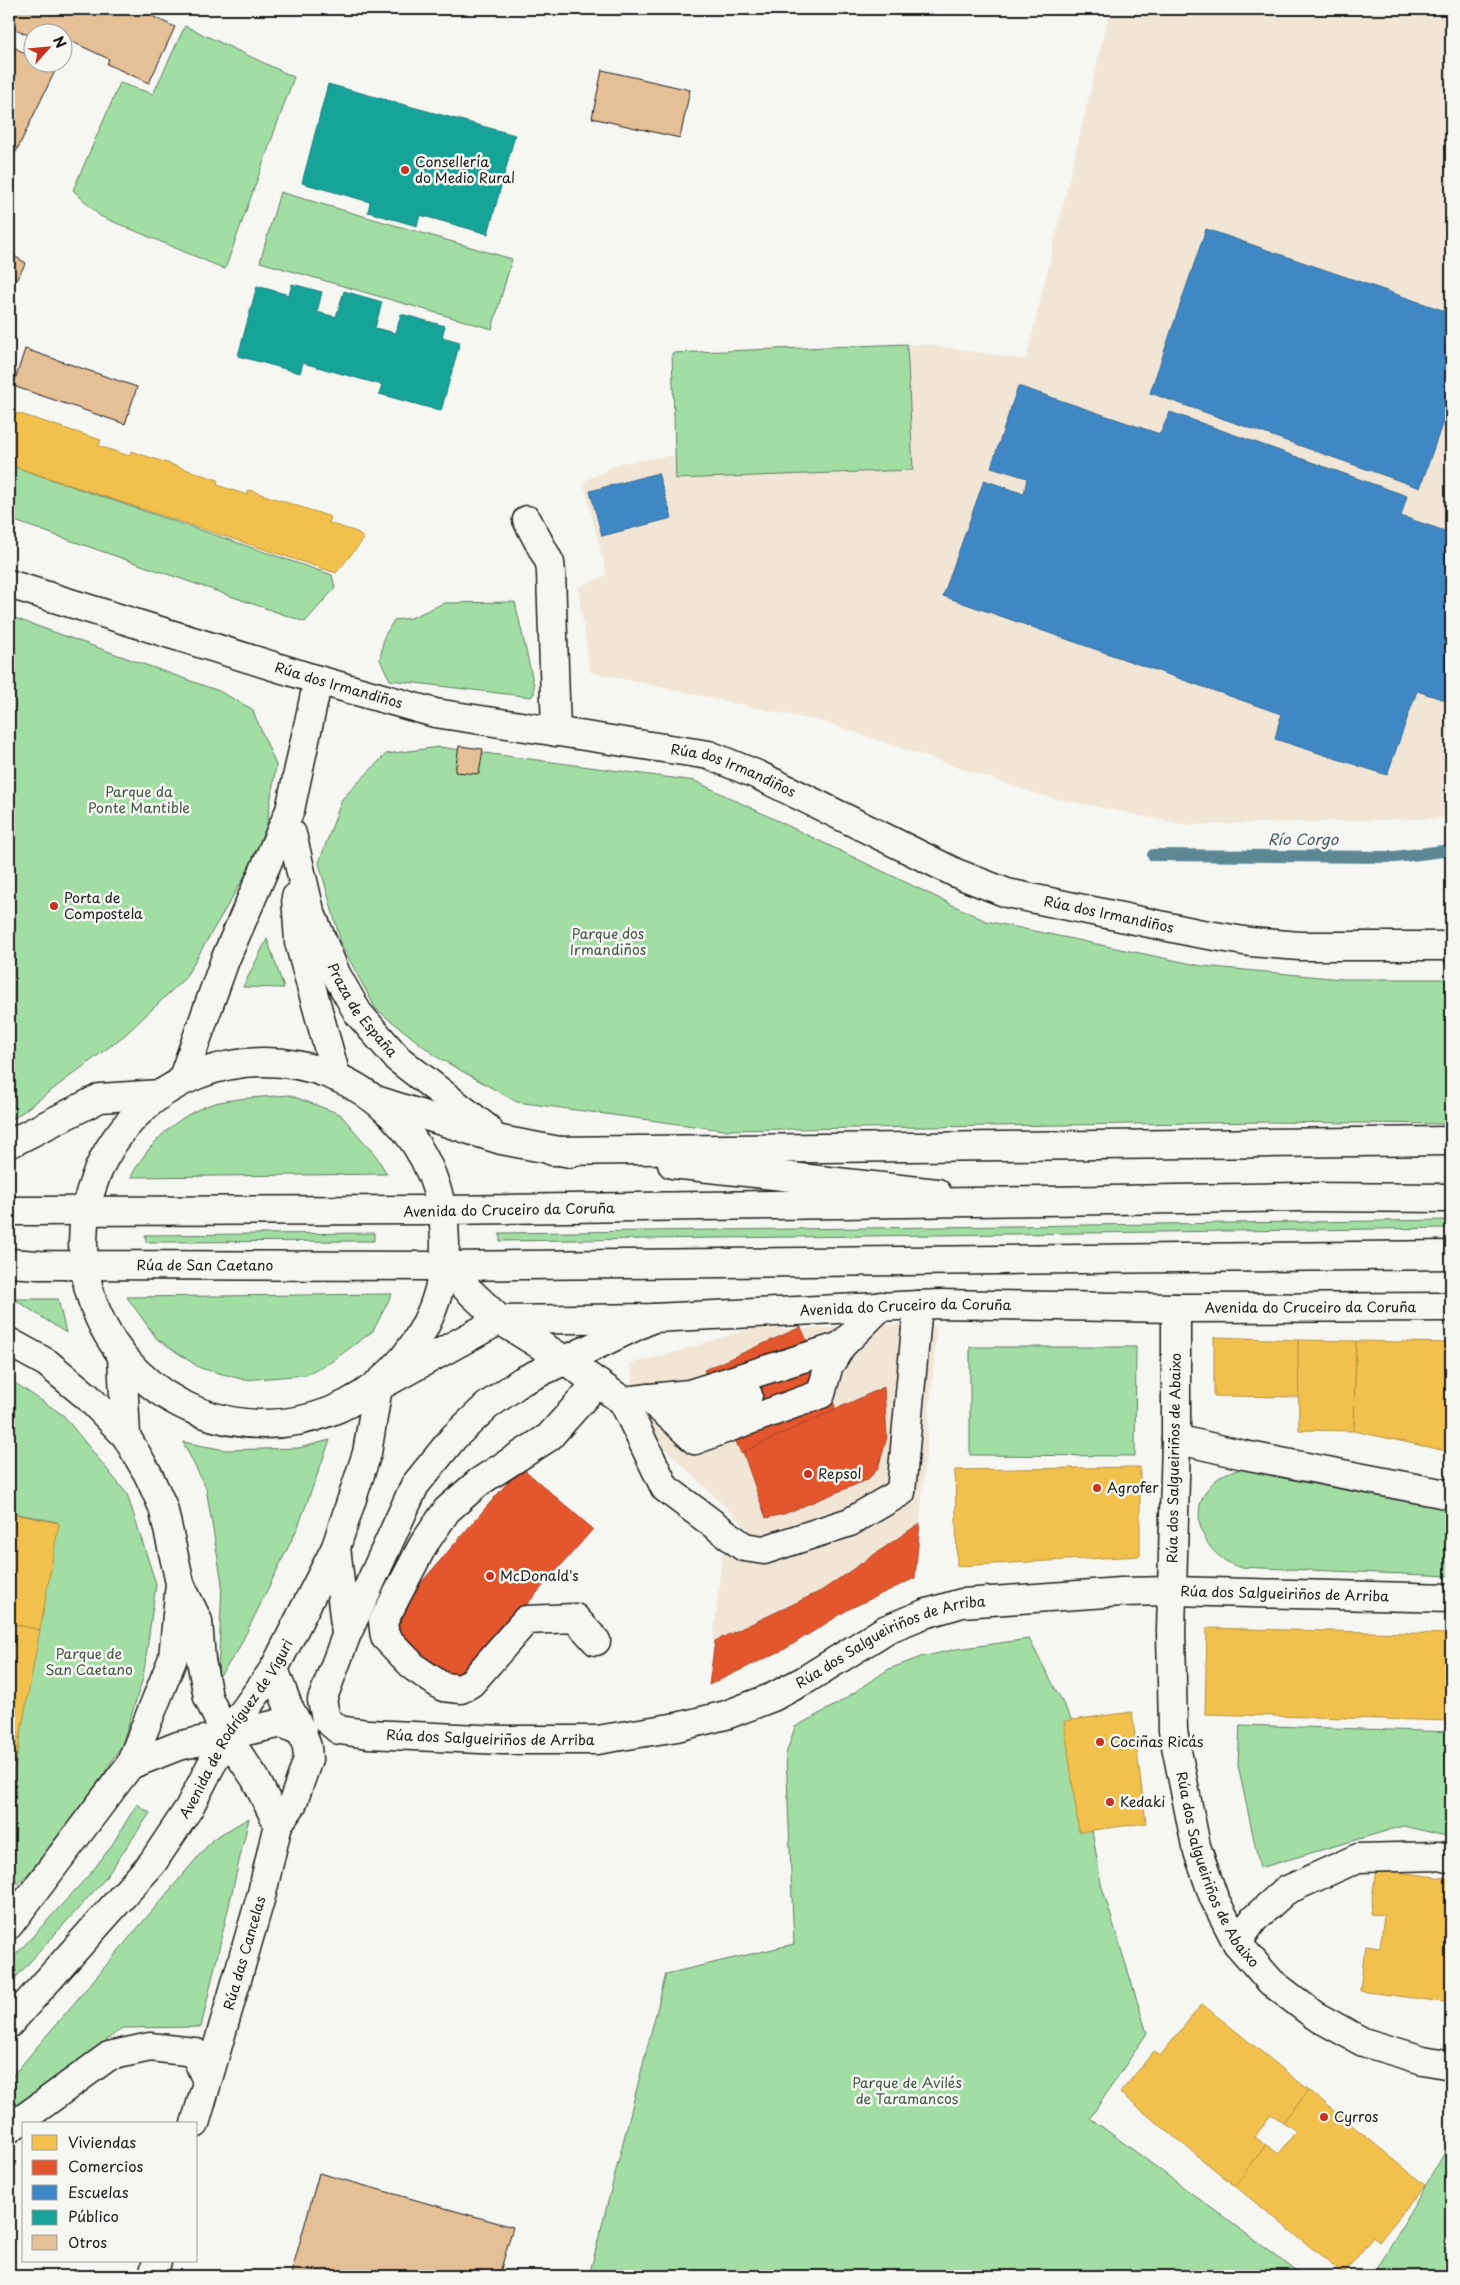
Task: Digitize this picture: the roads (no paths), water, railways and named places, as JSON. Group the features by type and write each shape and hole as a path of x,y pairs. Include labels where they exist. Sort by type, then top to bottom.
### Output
{"street":[{"path":"527,520 550,563 556,732"},
{"name":"Rúa dos Irmandiños","path":"9,584 318,680 434,713 688,751 728,762 956,873 1007,893 1250,942 1300,946 1451,946"},
{"name":"Praza de España","path":"318,680 291,822 299,942 336,1076"},
{"name":"Praza de España","path":"171,1087 225,960 291,822"},
{"name":"Praza de España","path":"291,822 310,911 336,974 358,1014 398,1058 501,1140"},
{"name":"Praza de España","path":"283,1062 336,1076 376,1100 408,1132 437,1186 443,1210 444,1250 442,1266 421,1336 378,1387 308,1421 246,1425 174,1402 122,1356 92,1302 83,1264 85,1212 97,1170 120,1135 171,1087 237,1063 283,1062"},
{"path":"9,1144 100,1098 171,1087"},
{"name":"Avenida do Cruceiro da Coruña","path":"376,1100 501,1140 552,1151 1013,1202"},
{"name":"Avenida do Cruceiro da Coruña","path":"552,1151 1451,1141"},
{"name":"Avenida do Cruceiro da Coruña","path":"85,1212 395,1212 1013,1202 1451,1198"},
{"path":"9,1211 85,1212"},
{"path":"442,1266 1451,1255"},
{"name":"Rúa de San Caetano","path":"9,1263 39,1265 442,1266"},
{"path":"442,1266 500,1320 566,1361 597,1383 636,1400 674,1420 835,1357 881,1306"},
{"path":"636,1400 665,1488 744,1547 764,1550 850,1522 901,1492 918,1305"},
{"name":"Avenida do Cruceiro da Coruña","path":"378,1387 500,1320 653,1318 918,1305 1176,1308 1451,1307"},
{"name":"Rúa dos Salgueiriños de Abaixo","path":"1176,1308 1176,1439 1172,1591 1173,1731 1196,1846 1214,1898 1237,1943 1271,1982 1314,2015 1363,2042 1423,2060 1451,2065"},
{"path":"346,1636 414,1484 454,1437 487,1406 522,1380 566,1361 653,1318"},
{"path":"9,1342 47,1363 88,1397 126,1436 148,1474 163,1507 180,1583 198,1621 201,1660 208,1697 226,1736 255,1778 278,1824"},
{"path":"122,1356 126,1436"},
{"path":"636,1400 689,1394 835,1357"},
{"path":"596,1641 575,1618 526,1620 471,1683 461,1689 443,1687 415,1668 385,1637 383,1622 423,1544 447,1510 479,1482 549,1437 597,1383"},
{"name":"Avenida de Rodríguez de Viguri","path":"9,2024 153,1862 190,1808 226,1736 274,1669 336,1547 367,1452 378,1387"},
{"path":"1176,1439 1244,1455 1451,1495"},
{"path":"336,1547 346,1636"},
{"path":"9,1925 130,1765 174,1658 180,1583"},
{"name":"Rúa dos Salgueiriños de Arriba","path":"346,1636 322,1700 332,1724 368,1734 502,1740 597,1740 678,1727 726,1715 772,1697 805,1680 887,1628 924,1614 962,1603 1121,1592 1172,1591 1451,1598"},
{"name":"Rúa das Cancelas","path":"196,2122 262,1893 278,1824 292,1805 308,1759 307,1747 302,1732 288,1706 274,1669"},
{"path":"130,1765 178,1746 282,1723 302,1732"},
{"path":"1237,1943 1254,1919 1285,1892 1358,1858 1439,1856 1451,1859"},
{"path":"9,2129 110,2056 150,2047 194,2052 207,2081"},
{"path":"153,2276 157,2262"}],"waterway":[{"name":"Río Corgo","path":"1153,855 1395,857 1451,850"}],"place":[{"name":"Consellería do Medio Rural","path":"405,170"},
{"name":"Porta de Compostela","path":"54,906"},
{"name":"Repsol","path":"808,1474"},
{"name":"Agrofer","path":"1097,1488"},
{"name":"McDonald's","path":"490,1576"},
{"name":"Cociñas Ricás","path":"1100,1742"},
{"name":"Kedaki","path":"1110,1802"},
{"name":"Cyrros","path":"1324,2117"}],"park label":[{"name":"Parque da Ponte Mantible","path":"139,800"},
{"name":"Parque dos Irmandiños","path":"608,942"},
{"name":"Parque de San Caetano","path":"89,1662"},
{"name":"Parque de Avilés de Taramancos","path":"907,2092"}]}
